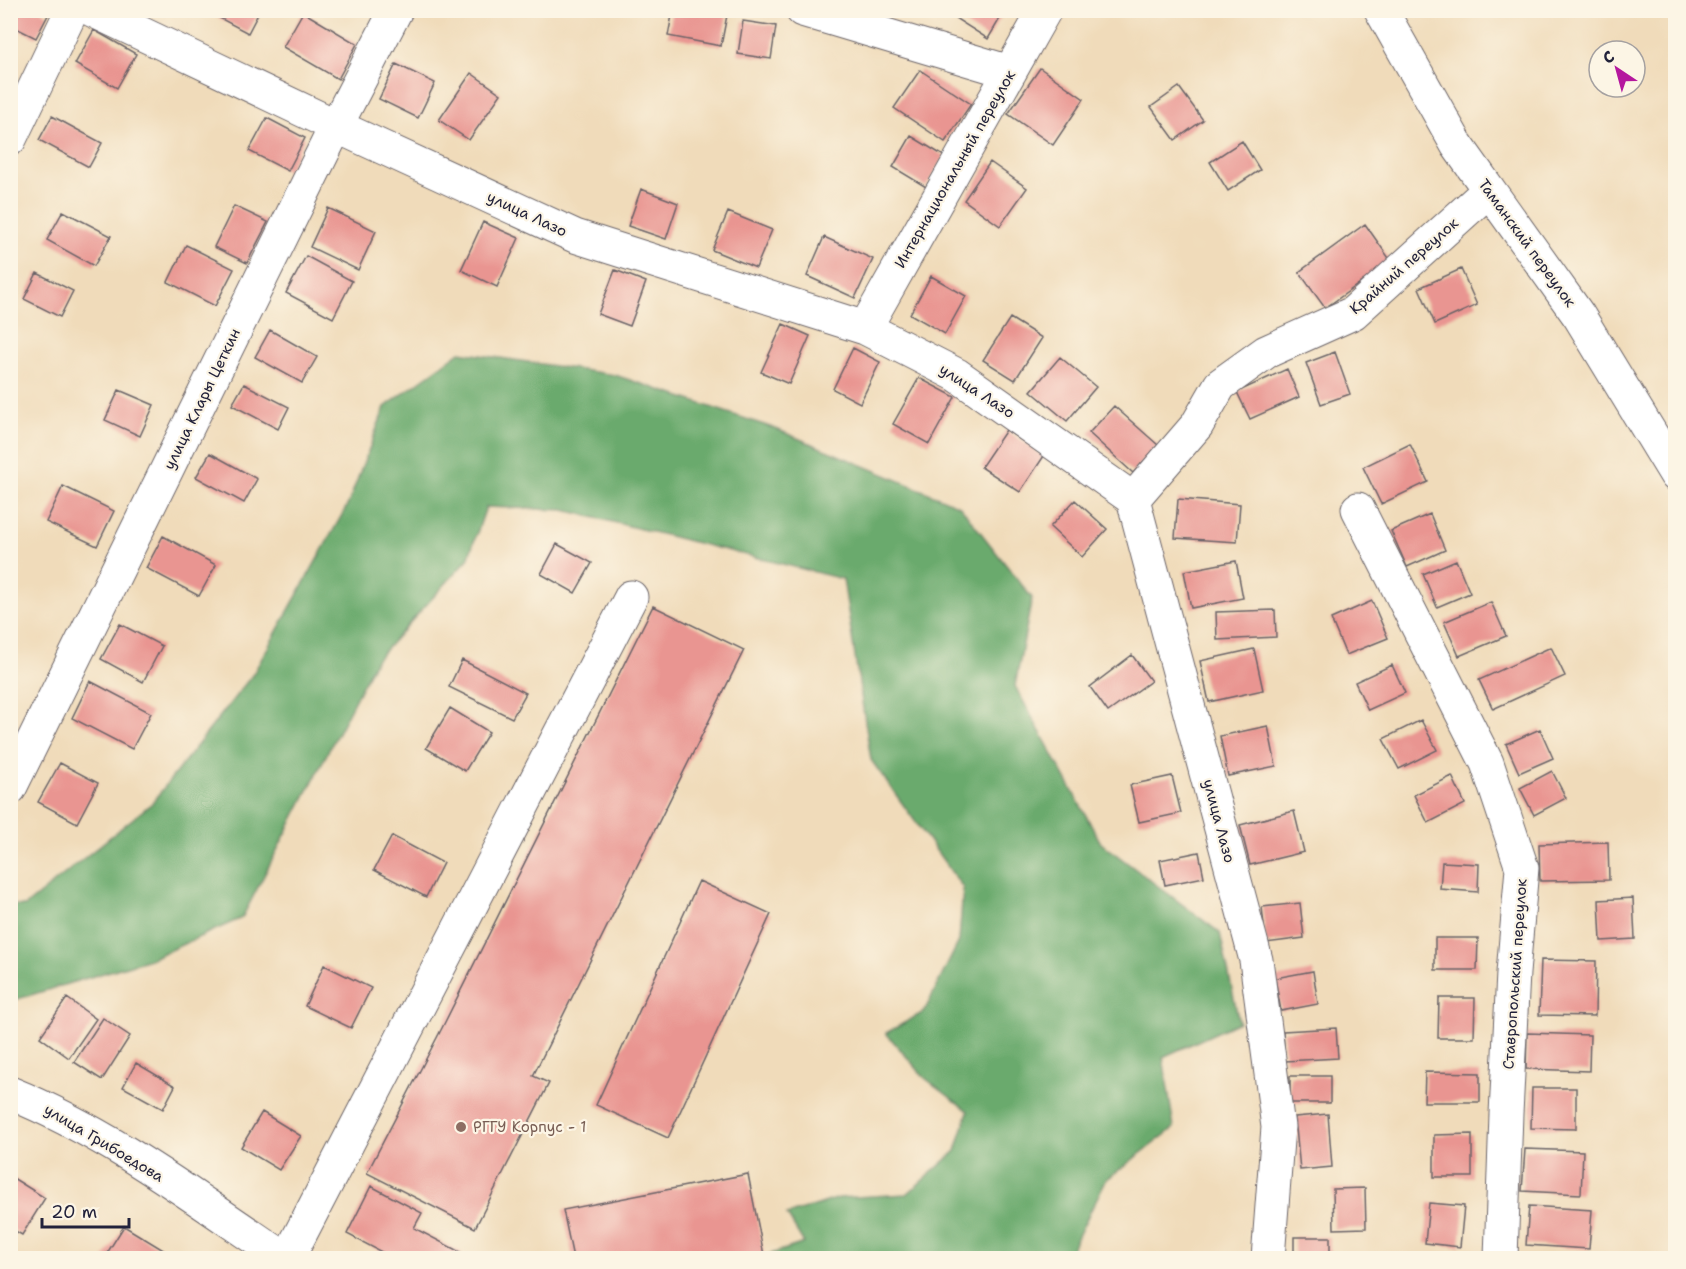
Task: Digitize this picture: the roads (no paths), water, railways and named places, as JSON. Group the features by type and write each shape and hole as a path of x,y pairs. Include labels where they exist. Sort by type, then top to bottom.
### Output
{"street":[{"path":"10,138 72,10"},
{"name":"улица Лазо","path":"92,10 575,236 865,328 957,375 1133,500 1256,960 1278,1127 1268,1258"},
{"name":"улица Клары Цеткин","path":"10,788 336,126 396,10"},
{"path":"802,10 1011,72"},
{"name":"Интернациональный переулок","path":"865,328 1045,10"},
{"name":"Таманский переулок","path":"1381,10 1457,145 1579,316 1676,475"},
{"name":"Крайний переулок","path":"1133,500 1197,425 1220,385 1266,352 1353,313 1489,190"},
{"name":"Ставропольский переулок","path":"1358,510 1488,763 1522,867 1513,973 1501,1258"},
{"path":"286,1258 631,597"},
{"name":"улица Грибоедова","path":"10,1093 38,1104 135,1158 286,1258"}],"place":[{"name":"РГГУ Корпус - 1","path":"461,1127"}]}
